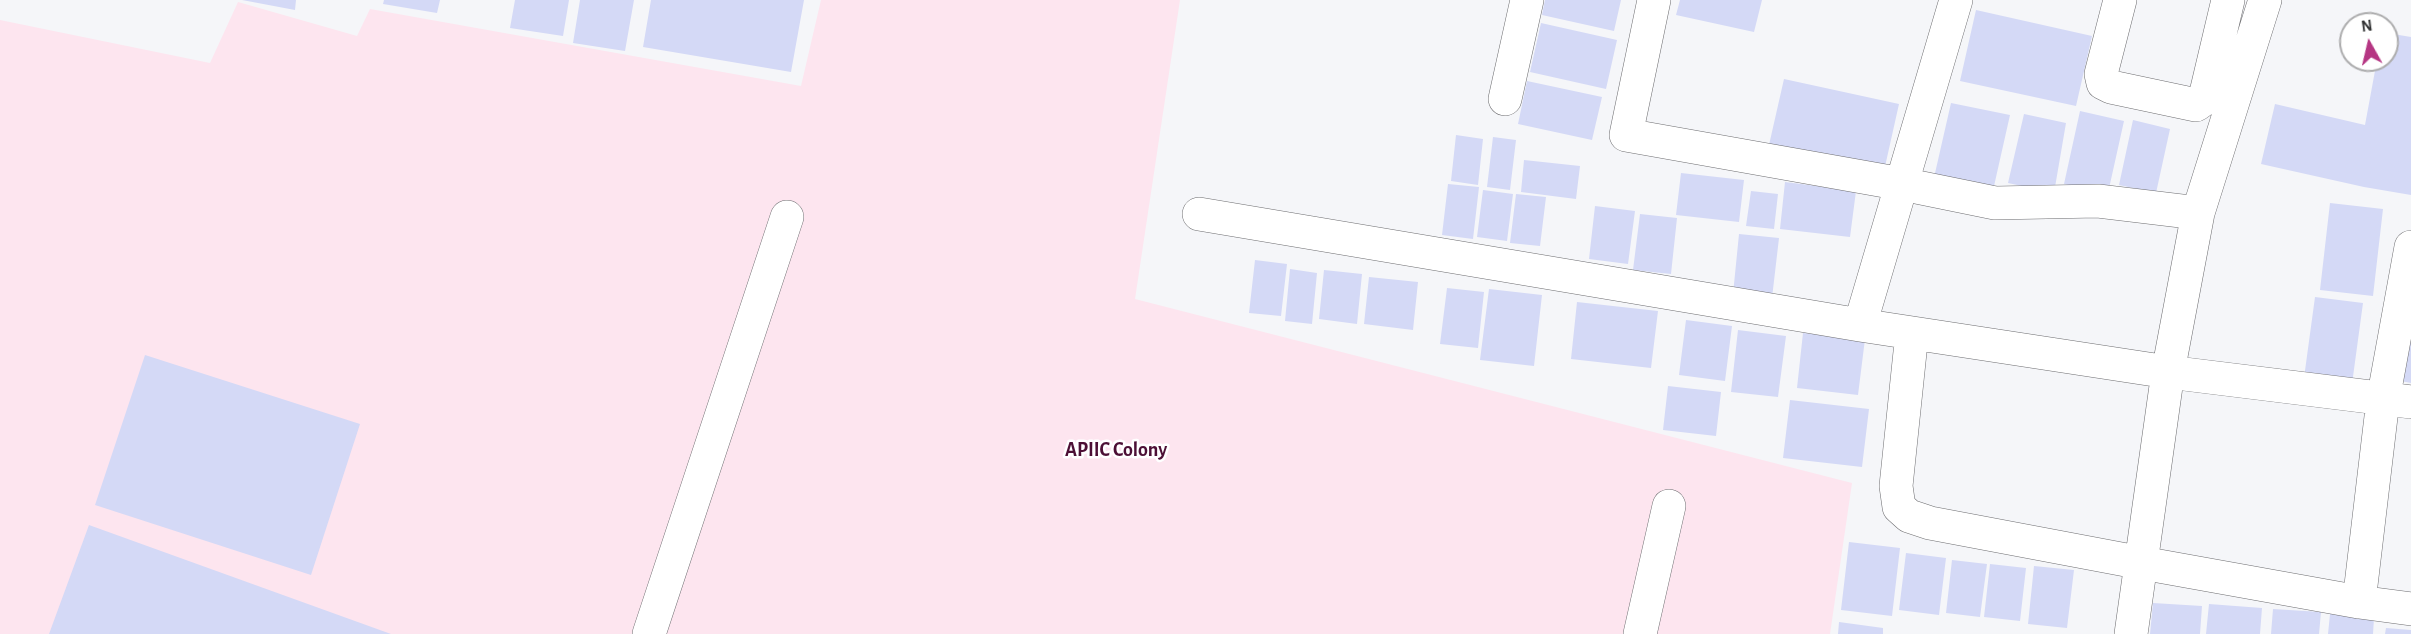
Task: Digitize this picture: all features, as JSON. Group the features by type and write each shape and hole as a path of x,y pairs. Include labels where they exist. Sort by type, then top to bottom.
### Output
{"street":[{"path":"1505,99 1527,0"},
{"path":"1654,0 1626,135 1902,184 1995,203 2098,201 2198,213"},
{"path":"1860,325 1956,0"},
{"path":"2120,0 2101,74 2103,83 2112,87 2196,105 2203,100 2206,93 2228,0"},
{"path":"2131,634 2168,372 2198,213 2249,50 2260,1"},
{"path":"2218,43 2249,50"},
{"path":"1198,214 1860,325 2168,372 2397,401"},
{"path":"649,634 787,217"},
{"path":"2359,602 2397,401 2411,247"},
{"path":"1912,333 1896,486 1899,507 1909,516 1930,523 2142,563 2359,602 2411,609"},
{"path":"1640,634 1669,506"}],"shaded area":[{"path":"821,0 1180,0 1135,299 1852,483 1830,634 0,634 0,20 210,63 238,2 357,36 370,9 801,86"}],"building":[{"path":"242,0 296,0 295,10"},
{"path":"384,0 440,0 437,13 383,4"},
{"path":"515,0 569,0 563,36 510,28"},
{"path":"580,0 634,0 625,51 573,43"},
{"path":"651,0 804,0 791,72 643,47"},
{"path":"1545,0 1621,0 1614,31 1542,15"},
{"path":"1680,0 1762,0 1754,32 1676,15"},
{"path":"1976,10 2092,36 2076,106 1960,81"},
{"path":"1541,23 1617,40 1606,89 1530,72"},
{"path":"2399,35 2411,37 2411,195 2261,164 2275,104 2365,125 2375,72 2399,72"},
{"path":"1784,79 1899,104 1884,171 1769,145"},
{"path":"1527,81 1602,97 1592,140 1518,124"},
{"path":"1951,103 2010,115 1992,195 1933,182"},
{"path":"2080,111 2124,121 2108,193 2064,184"},
{"path":"2024,114 2066,123 2054,193 2008,183"},
{"path":"2133,120 2170,129 2156,193 2119,185"},
{"path":"1456,135 1483,139 1478,185 1451,181"},
{"path":"1493,137 1516,140 1510,190 1487,187"},
{"path":"1524,160 1580,166 1576,199 1521,192"},
{"path":"1681,173 1744,180 1739,222 1676,215"},
{"path":"1785,182 1856,191 1850,237 1780,229"},
{"path":"1448,184 1479,187 1473,239 1442,235"},
{"path":"1483,190 1513,194 1507,241 1477,237"},
{"path":"1751,191 1778,194 1774,229 1746,226"},
{"path":"1516,194 1546,197 1540,246 1510,243"},
{"path":"2330,203 2383,209 2373,296 2320,290"},
{"path":"1595,206 1635,211 1628,264 1589,259"},
{"path":"1640,214 1677,218 1671,274 1633,270"},
{"path":"1739,234 1779,238 1772,298 1733,294"},
{"path":"1255,260 1287,264 1281,316 1249,313"},
{"path":"1290,269 1317,273 1312,324 1285,321"},
{"path":"1324,270 1362,274 1357,324 1319,319"},
{"path":"1369,277 1418,282 1413,330 1364,324"},
{"path":"1447,288 1484,292 1478,348 1440,344"},
{"path":"1489,289 1542,295 1534,366 1480,360"},
{"path":"2315,297 2363,303 2352,384 2304,378"},
{"path":"1577,302 1658,311 1651,368 1571,359"},
{"path":"2411,318 2411,383 2401,381"},
{"path":"1686,320 1732,326 1725,381 1679,375"},
{"path":"1738,330 1786,336 1778,397 1731,392"},
{"path":"1803,333 1865,339 1858,395 1797,388"},
{"path":"145,355 360,424 311,575 95,505"},
{"path":"1668,386 1721,392 1716,436 1663,430"},
{"path":"1790,400 1869,409 1862,467 1783,458"},
{"path":"89,525 391,634 49,634"},
{"path":"1849,542 1900,548 1892,616 1841,610"},
{"path":"1906,553 1946,558 1939,615 1899,610"},
{"path":"1952,560 1987,564 1980,617 1946,613"},
{"path":"1990,564 2026,568 2020,621 1984,617"},
{"path":"2034,566 2074,570 2067,628 2028,624"},
{"path":"2153,603 2202,606 2200,634 2150,634"},
{"path":"2209,604 2262,608 2260,634 2206,634"},
{"path":"2273,609 2321,612 2319,634 2271,634"},
{"path":"2330,614 2374,618 2373,634 2328,634"},
{"path":"1839,622 1883,628 1883,634 1838,634"},
{"path":"2386,628 2411,630 2411,634 2385,634"}],"district":[{"name":"APIIC Colony","path":"1116,450"}]}
